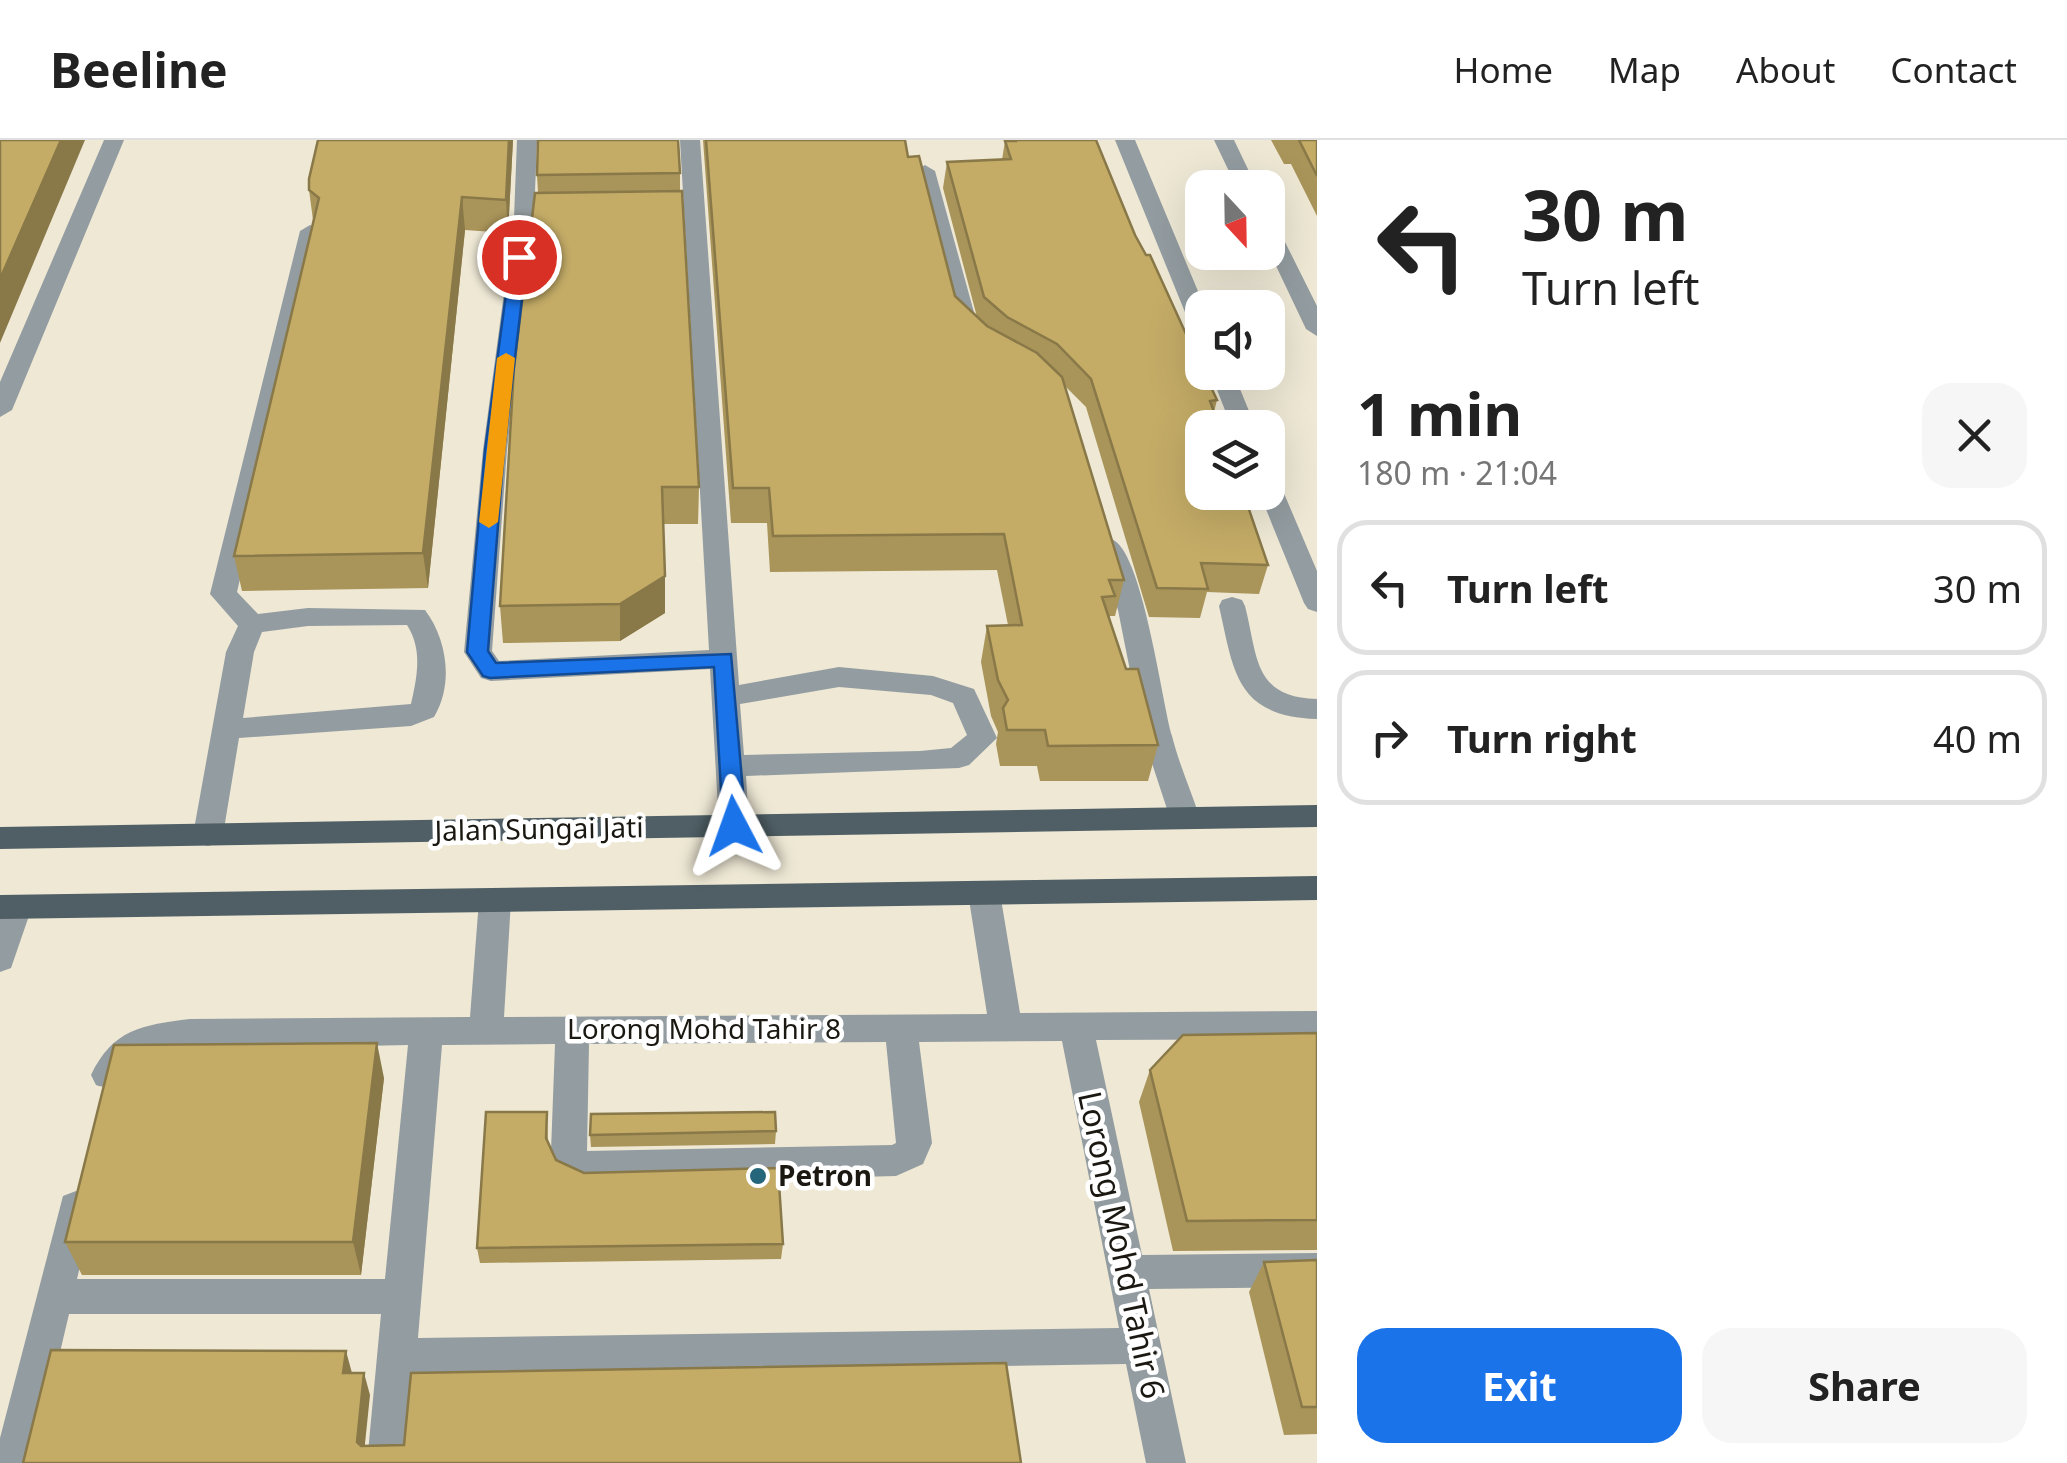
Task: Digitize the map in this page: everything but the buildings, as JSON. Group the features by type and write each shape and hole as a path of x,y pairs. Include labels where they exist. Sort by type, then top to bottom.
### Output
{"main road":[{"name":"Jalan Sungai Jati","path":"0,838 1317,816"},
{"path":"8,907 1317,888"}],"street":[{"path":"0,410 114,140"},
{"path":"527,140 533,218 495,450 478,652 490,670 724,659"},
{"path":"690,140 685,216 724,659 734,826"},
{"path":"1125,140 1187,290"},
{"path":"1224,140 1238,170"},
{"path":"925,171 965,330 992,353"},
{"path":"252,624 223,594 310,230"},
{"path":"1285,263 1317,329"},
{"path":"1279,510 1317,604"},
{"path":"1102,517 1131,610 1157,736 1185,818"},
{"path":"1232,606 1252,680 1270,704 1290,711 1317,709"},
{"path":"227,729 411,716 424,710 432,671 429,630 415,616 308,616 252,624"},
{"path":"208,834 240,652 252,624"},
{"path":"726,696 840,676 933,686 964,696 983,738 959,758 730,766"},
{"path":"984,893 1006,1027"},
{"path":"486,1030 496,900"},
{"path":"0,959 8,907"},
{"name":"Lorong Mohd Tahir 8","path":"99,1112 114,1059 130,1045 190,1033 1317,1025"},
{"name":"Lorong Mohd Tahir 6","path":"1076,1027 1166,1463"},
{"path":"572,1030 569,1152 574,1162 584,1168 896,1160 910,1153 914,1143 901,1028"},
{"path":"388,1463 426,1031"},
{"path":"14,1463 86,1168"},
{"path":"1126,1272 1317,1270"},
{"path":"55,1297 404,1296"},
{"path":"399,1357 1142,1346"}],"slow traffic":[{"path":"489,522 506,358"}],"place":[{"name":"Petron","path":"758,1176"}],"route":[{"path":"519,257 495,450 478,652 490,670 724,659 734,826"}]}
